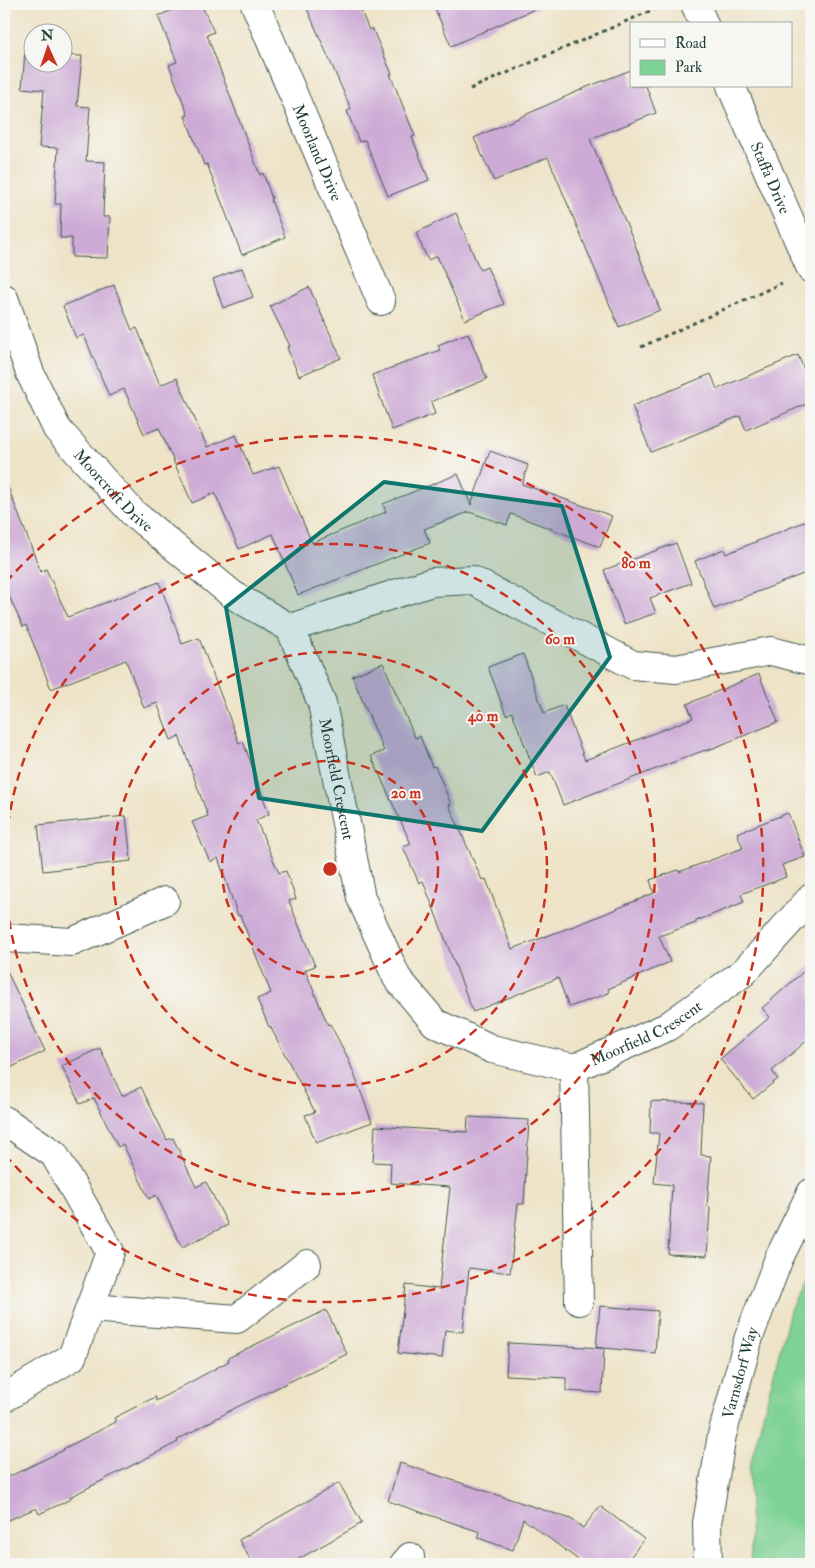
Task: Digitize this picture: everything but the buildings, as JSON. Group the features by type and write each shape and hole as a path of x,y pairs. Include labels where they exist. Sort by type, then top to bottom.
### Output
{"street":[{"name":"Moorland Drive","path":"255,4 381,301"},
{"path":"695,4 703,22"},
{"name":"Staffa Drive","path":"733,88 811,269"},
{"name":"Moorcroft Drive","path":"4,298 30,373 57,429 133,513 233,594 290,628"},
{"path":"290,628 432,582 472,580 633,665 676,669 771,651 811,661"},
{"name":"Moorfield Crescent","path":"290,628 322,703 361,898 397,978 435,1023 492,1049 574,1068 666,1027 744,972 811,898"},
{"path":"4,938 72,942 164,901"},
{"path":"574,1068 579,1301"},
{"path":"4,1120 54,1154 110,1252 72,1356 4,1398"},
{"name":"Varnsdorf Way","path":"708,1564 708,1523 722,1435 749,1337 779,1258 811,1193"},
{"path":"90,1308 237,1319 308,1264"}],"path":[{"path":"470,90 667,4"},
{"path":"641,347 784,282"}],"highlighted area":[{"path":"384,482 562,506 610,657 482,831 259,798 226,607"}],"green space":[{"path":"811,1266 811,1564 751,1564 749,1469 791,1307"}]}
